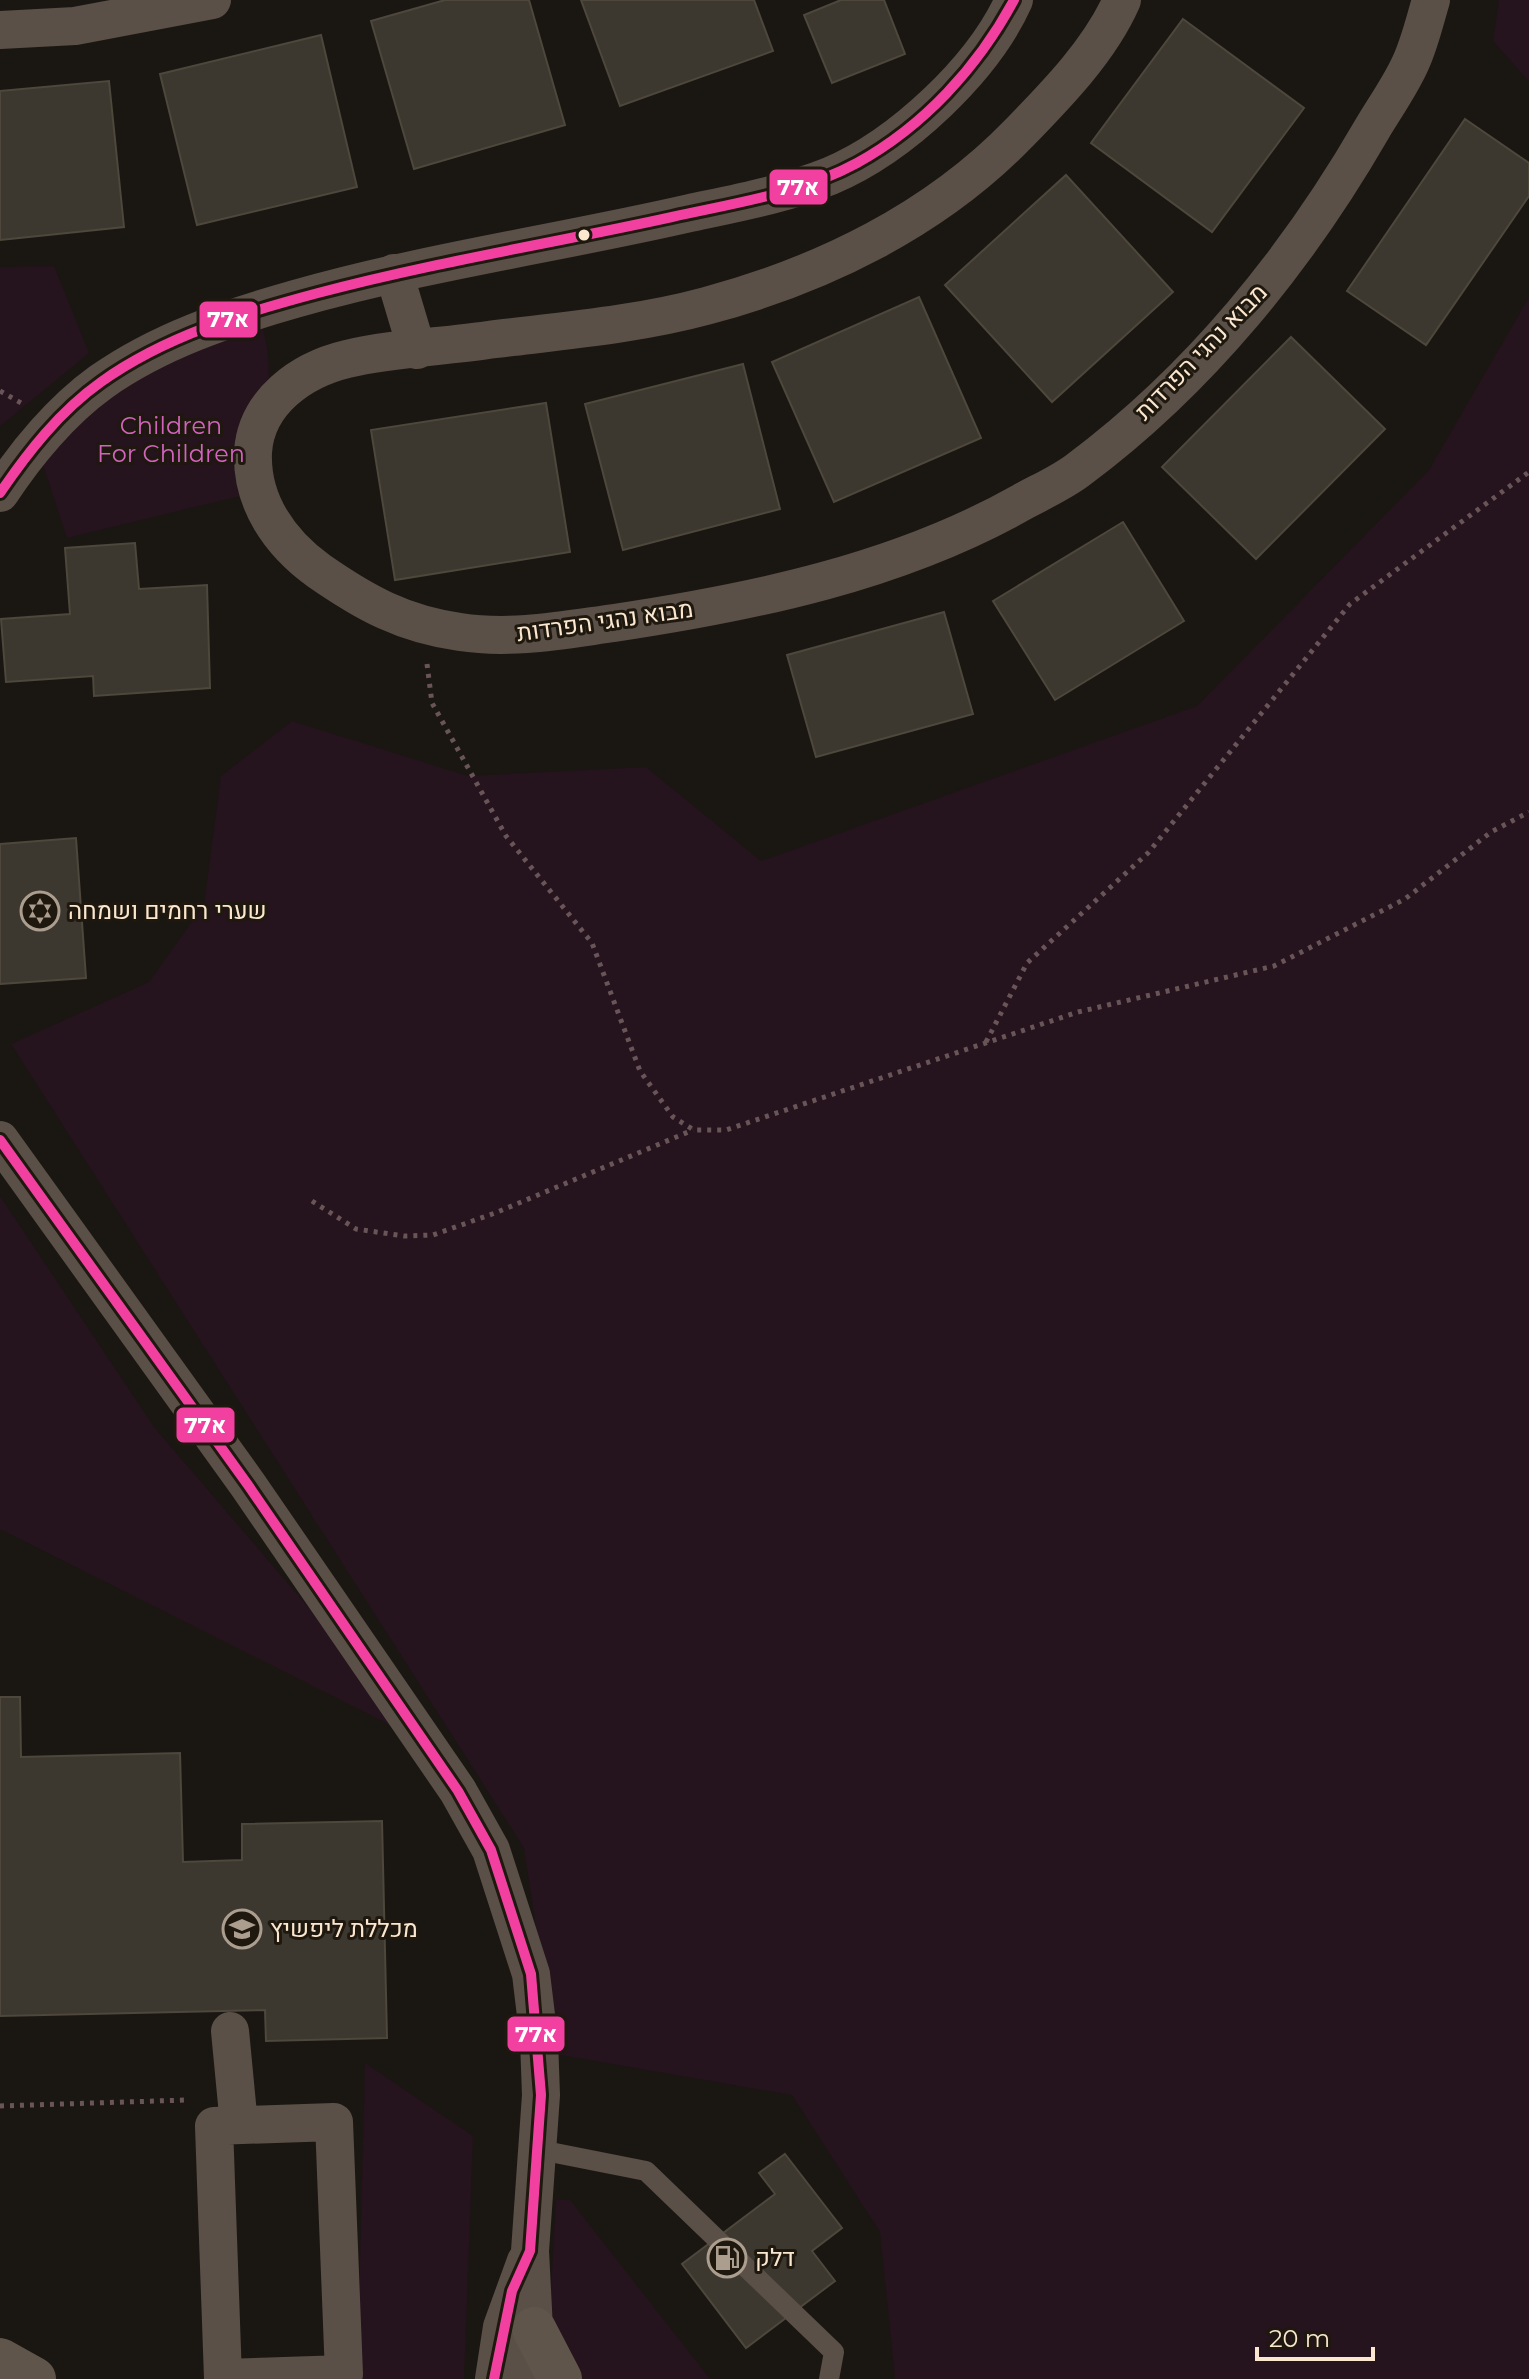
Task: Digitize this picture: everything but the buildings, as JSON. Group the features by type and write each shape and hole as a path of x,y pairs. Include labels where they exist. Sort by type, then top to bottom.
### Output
{"street":[{"path":"0,30 75,26 212,0"},
{"path":"0,493 19,464 101,382 218,321 394,273 630,227 781,193 831,175 875,152 966,73 1001,30 1014,0"},
{"name":"מבוא נהגי הפרדות","path":"1122,0 1115,15 1060,91 1001,152 934,204 866,248 705,307 611,324 344,359 292,382 265,412 253,444 253,473 268,520 300,557 385,613 467,634 520,636 661,616 805,586 923,549 986,522 1074,473 1165,397 1253,303 1344,178 1411,62 1431,0"},
{"path":"394,273 417,350"},
{"path":"0,1140 248,1485 458,1791 491,1850 531,1974 541,2081 540,2150 530,2251 534,2329 531,2379"},
{"path":"230,2031 238,2112"},
{"path":"238,2112 334,2122 344,2374 222,2379 214,2126 238,2112"},
{"path":"494,2379 509,2303 530,2251"},
{"path":"534,2329 560,2379"},
{"path":"0,2360 34,2379"}],"lane":[{"path":"540,2150 646,2171 834,2352 829,2379"}],"path":[{"path":"985,1043 1027,963 1148,853 1350,604 1529,472"},
{"path":"432,627 426,674 432,703 449,737 506,836 592,943 640,1071 673,1117 694,1130"},
{"path":"312,1201 356,1229 404,1236 433,1235 495,1213 694,1130 726,1130 1078,1012 1274,966 1405,899 1491,832 1529,812"},
{"path":"0,2106 238,2112"}],"green space":[{"path":"1499,0 1529,0 1529,82 1493,41"},
{"path":"54,266 89,353 0,426 0,267"},
{"path":"1529,297 1529,2379 895,2379 880,2232 792,2095 555,2054 524,1848 11,1044 149,982 204,905 221,776 292,721 468,776 646,767 761,861 1197,706 1429,470"},
{"name":"Children For Children","path":"261,323 269,365 268,387 248,494 67,538 42,462 69,429 99,403 143,375 189,351"},
{"path":"0,1196 154,1427 424,1742 0,1529"},
{"path":"365,2063 473,2136 464,2379 357,2379"},
{"path":"556,2200 570,2200 710,2379 580,2379 559,2354 550,2307"}],"transit line":[{"name":"77א","path":"0,493 46,433 86,393 151,352 205,328 261,309 362,282 743,202 835,174 882,148 927,113 984,49 1014,0"},
{"name":"77א","path":"0,1140 248,1485 458,1791 491,1850 531,1974 541,2095 530,2251 512,2291 494,2379"}],"place":[{"name":"שערי רחמים ושמחה","path":"40,911"},
{"name":"מכללת ליפשיץ","path":"242,1929"},
{"name":"דלק","path":"727,2258"}]}
